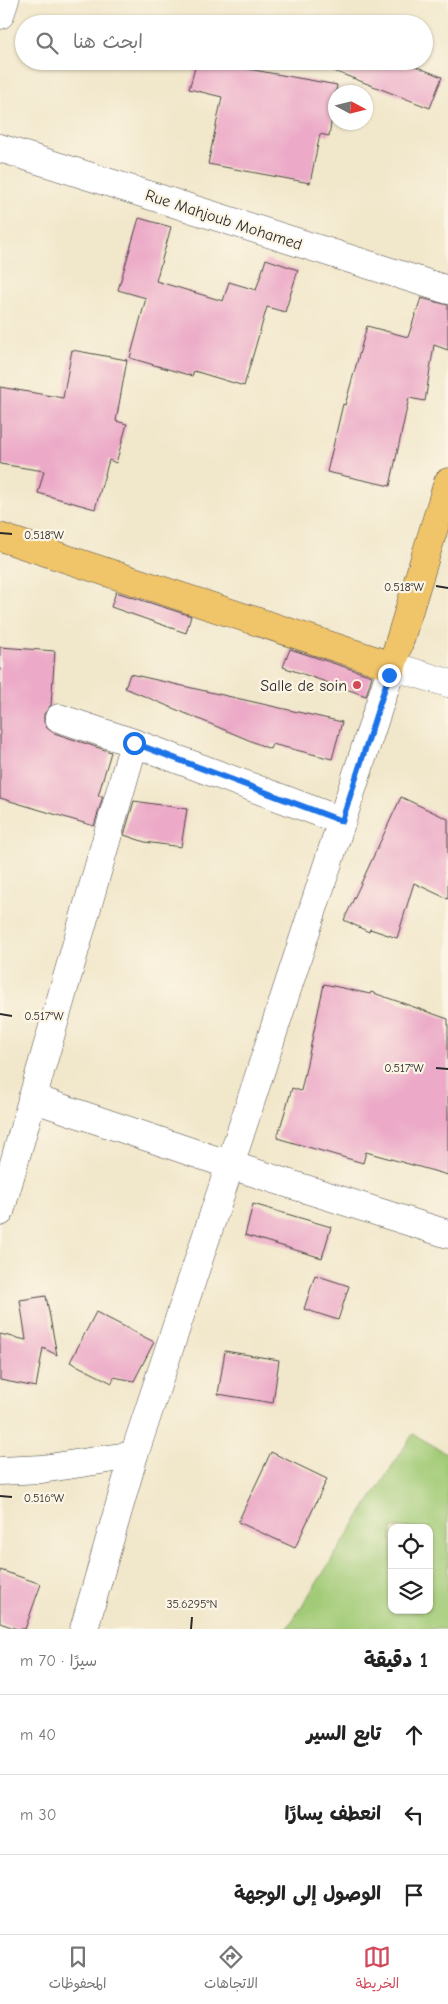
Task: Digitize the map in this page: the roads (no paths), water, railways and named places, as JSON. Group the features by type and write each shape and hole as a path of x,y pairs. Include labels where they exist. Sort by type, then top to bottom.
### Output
{"main road":[{"path":"0,537 392,666 448,482"}],"street":[{"path":"0,15 5,0"},
{"name":"Rue Mahjoub Mohamed","path":"0,148 448,290"},
{"path":"84,1629 134,1455 392,666 448,683"},
{"path":"59,718 134,743 342,821"},
{"path":"0,1212 134,743"},
{"path":"32,1098 230,1165 448,1234"},
{"path":"0,1470 42,1469 134,1455"}],"place":[{"name":"Salle de soin","path":"357,685"}]}
